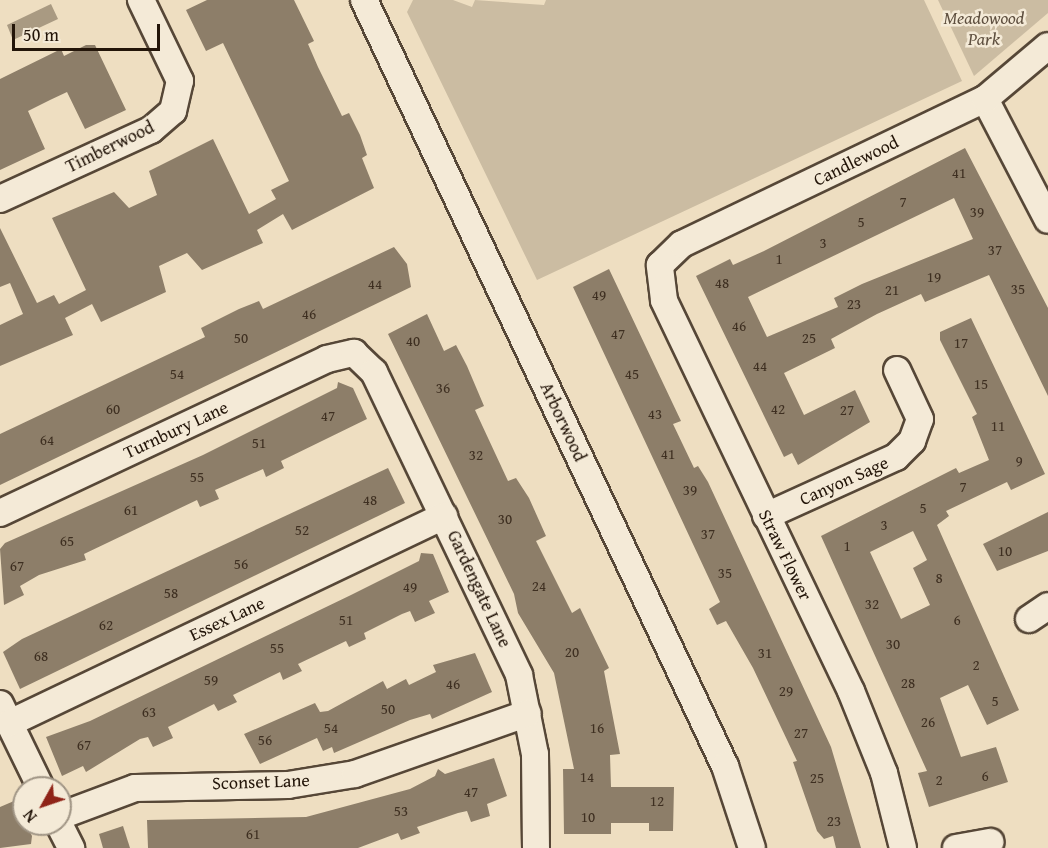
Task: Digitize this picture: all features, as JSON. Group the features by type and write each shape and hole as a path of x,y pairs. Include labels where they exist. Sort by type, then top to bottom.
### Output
{"street":[{"name":"Timberwood","path":"0,199 151,130 172,111 180,81 141,0"},
{"name":"Arborwood","path":"364,0 725,766 752,848"},
{"name":"Candlewood","path":"660,266 682,244 985,99 1048,46"},
{"path":"985,99 1048,220"},
{"name":"Straw Flower","path":"660,266 664,300 851,692 884,773 903,848"},
{"name":"Turnbury Lane","path":"0,513 327,358 354,353"},
{"name":"Gardengate Lane","path":"354,353 374,372 519,675 535,754 536,848"},
{"name":"Canyon Sage","path":"766,516 896,457 912,441 920,419 897,370"},
{"name":"Essex Lane","path":"5,714 444,516"},
{"name":"Sconset Lane","path":"72,812 135,788 288,785 355,774 528,713"},
{"path":"5,714 36,776"},
{"path":"956,848 990,842"}],"green space":[{"path":"413,0 453,0 472,7 475,0 544,5 546,0 924,0 962,81 537,280 407,12"},
{"name":"Meadowood Park","path":"938,0 1048,0 1048,13 974,76"}],"shaded area":[{"path":"51,4 58,19 13,40 7,25"}],"building":[{"path":"207,0 294,0 314,41 308,44 318,67 342,116 349,113 360,135 367,155 362,158 374,188 292,230 283,214 257,230 263,243 202,270 187,253 159,266 166,292 101,322 92,304 65,318 73,335 0,366 0,325 23,314 10,283 0,287 0,228 37,303 54,295 59,304 86,290 52,218 114,192 129,208 157,195 149,171 213,139 249,214 276,199 271,190 289,181 223,43 206,51 186,10"},
{"path":"86,45 95,45 126,110 85,129 67,92 50,100 28,111 45,149 0,170 0,79 61,49 64,56"},
{"path":"965,148 1048,308 1048,396 989,275 925,302 921,294 877,314 831,339 835,348 784,373 804,415 855,390 870,422 798,465 792,453 784,457 696,276 730,259 733,265","holes":["954,198 973,239 862,284 834,298 838,307 767,337 748,297"]},
{"path":"394,247 407,264 411,287 0,485 0,434 205,337 201,328 239,309 259,301 263,309"},
{"path":"609,269 681,421 673,424 694,468 698,466 708,482 831,747 861,848 836,848 833,836 824,839 817,831 793,762 797,761 753,668 726,621 717,625 709,609 720,602 573,287"},
{"path":"427,314 444,351 456,345 467,366 484,406 475,410 508,481 516,478 529,498 546,536 536,541 572,613 580,608 609,668 604,671 620,754 610,755 611,787 674,787 673,831 649,831 649,823 611,823 611,834 564,834 563,769 574,769 554,673 518,613 514,594 388,334"},
{"path":"971,318 1045,474 1011,490 1007,482 946,511 949,516 937,525 1019,710 987,725 968,685 940,698 961,757 996,747 1008,782 929,807 918,773 927,771 821,536 956,468 959,473 989,460 972,417 977,414 940,340 940,332","holes":["913,531 927,560 913,568 930,605 901,619 870,552"]},
{"path":"338,382 353,388 367,419 281,461 284,468 266,477 263,469 215,490 219,499 200,507 197,500 84,554 86,560 39,575 20,586 24,595 4,605 0,549 5,543 203,455 337,388"},
{"path":"388,468 405,503 20,689 3,652 22,639"},
{"path":"1048,512 1048,551 997,571 983,544"},
{"path":"421,553 433,554 449,592 429,601 435,613 415,622 410,611 402,614 364,633 366,639 349,647 346,641 298,664 302,671 283,680 280,672 233,695 237,702 218,711 214,704 168,727 173,738 153,747 148,737 140,739 86,772 83,766 62,776 46,737 90,721 419,561"},
{"path":"475,653 492,692 432,719 430,714 410,720 334,753 332,747 323,751 317,738 260,764 244,734 315,703 320,712 328,711 383,681 387,689 406,679 409,685 436,672 433,665"},
{"path":"494,758 507,796 487,804 490,816 471,822 467,811 458,813 417,827 420,833 401,840 398,833 358,848 148,848 147,820 306,817 410,789 435,776 438,769 445,774"},
{"path":"12,802 12,836 32,836 31,844 0,848 0,807"},
{"path":"123,826 130,848 103,848 99,834"}]}
